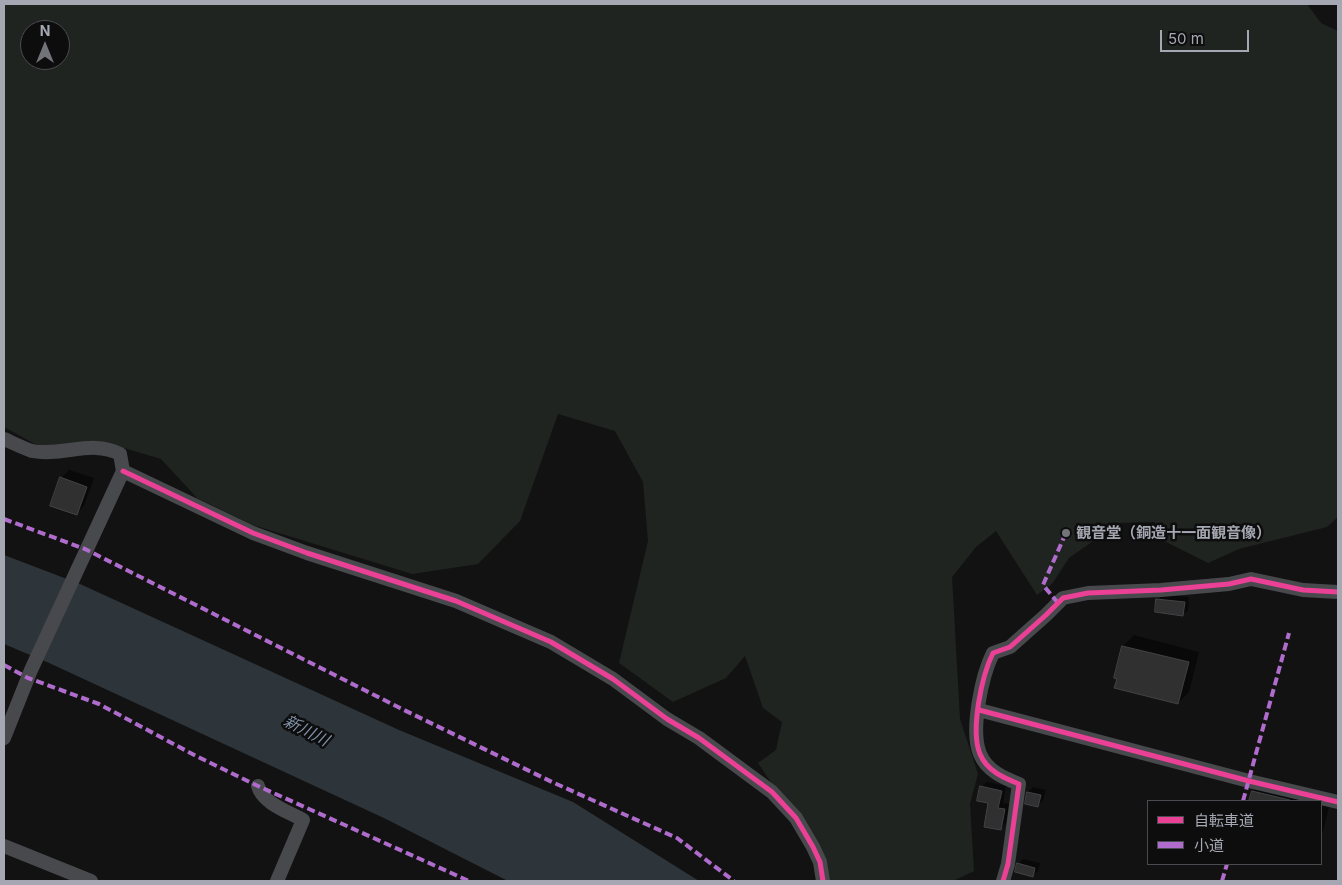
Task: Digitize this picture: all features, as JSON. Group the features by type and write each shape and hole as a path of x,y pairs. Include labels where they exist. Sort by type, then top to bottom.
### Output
{"street":[{"path":"4,439 33,451 53,452 86,447 110,449 120,454 122,471 31,670 4,738"},
{"path":"122,471 253,533 307,553 456,601 551,642 613,679 667,719 699,738 772,792 796,818 816,854 824,881"},
{"path":"1003,881 1008,864 1019,784 997,775 980,756 975,737 980,696 987,666 994,653 1010,647 1063,598 1088,593 1161,590 1229,584 1251,578 1302,590 1338,592"},
{"path":"979,710 1338,802"},
{"path":"258,786 260,792 270,802 303,820 277,881"},
{"path":"4,846 91,881"}],"shaded area":[{"path":"4,4 1307,4 1321,23 1338,31 1338,517 1327,527 1239,549 1208,563 1156,537 1155,522 1119,523 1069,558 1052,584 1037,595 996,531 976,547 952,577 960,719 978,774 970,804 974,871 953,881 828,881 815,848 758,763 776,750 782,722 763,708 745,656 726,678 673,702 619,663 648,541 643,482 615,431 558,414 520,521 478,564 412,574 253,525 197,498 161,459 104,442 44,449 4,427"}],"water":[{"name":"新川川","path":"4,555 80,584 399,730 573,802 699,881 508,881 386,819 47,662 4,644"}],"building":[{"path":"60,477 87,487 77,515 50,506"},
{"path":"1156,599 1185,602 1183,616 1155,612"},
{"path":"1122,646 1189,662 1178,704 1114,688 1117,679 1114,678"},
{"path":"980,786 1002,791 998,808 1005,809 1001,830 984,827 988,803 977,801"},
{"path":"1252,791 1290,800 1249,800"},
{"path":"1027,792 1041,795 1038,807 1025,804"},
{"path":"1017,863 1035,868 1033,877 1015,872"}],"marked path":[{"path":"4,519 85,549 400,708 552,782 677,838 734,881"},
{"path":"1058,603 1043,585 1065,535"},
{"path":"1243,800 1289,633"},
{"path":"4,665 28,678 99,704 196,756 258,786 469,881"},
{"path":"1222,881 1227,865"}],"cycle path":[{"path":"123,471 253,533 307,553 456,601 551,642 613,679 667,719 699,738 772,792 796,818 813,847 820,862 823,881"},
{"path":"1003,881 1008,864 1019,784 1002,776 987,765 980,754 976,731 981,688 993,653 1010,647 1063,598 1088,593 1161,590 1229,584 1251,579 1303,590 1338,592"},
{"path":"979,710 1249,781 1338,802"}],"place":[{"name":"観音堂（銅造十一面観音像）","path":"1066,533"}]}
